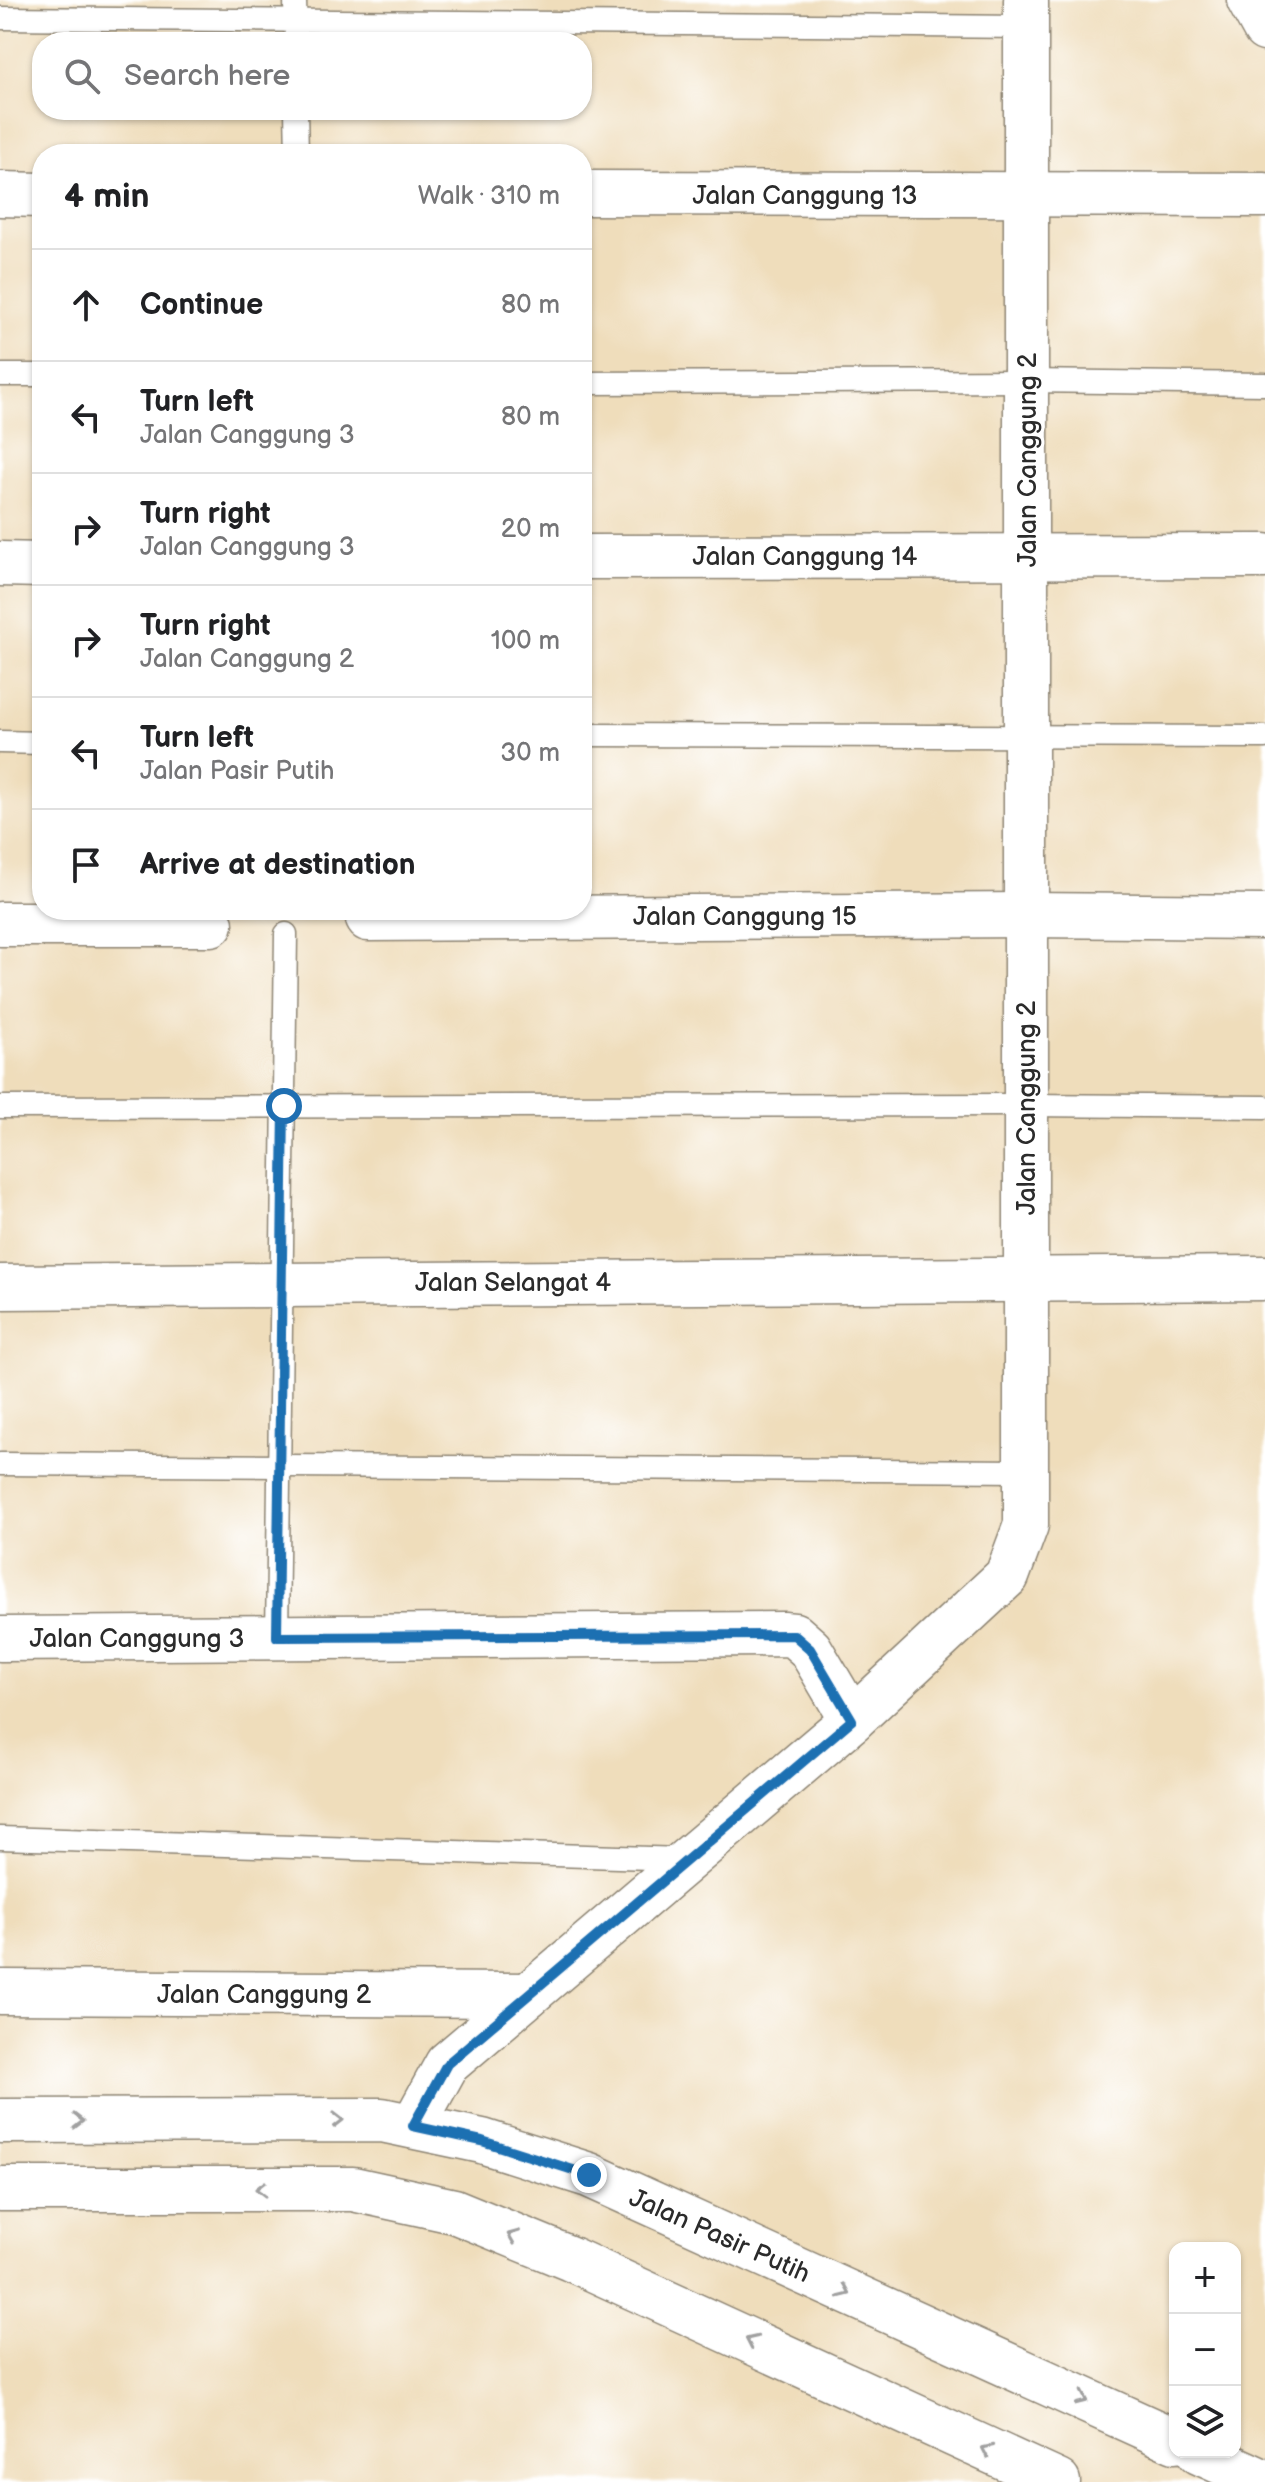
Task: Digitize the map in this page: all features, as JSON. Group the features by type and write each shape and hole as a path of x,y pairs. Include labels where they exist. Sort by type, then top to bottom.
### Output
{"street":[{"path":"1249,0 1265,29"},
{"name":"Jalan Canggung 2","path":"413,2126 447,2064 852,1720 1007,1576 1026,1525 1026,14"},
{"name":"Jalan Canggung 13","path":"592,193 1265,195"},
{"path":"0,194 32,195"},
{"name":"Jalan Canggung 14","path":"592,557 1265,556"},
{"path":"0,564 32,565"},
{"name":"Jalan Canggung 15","path":"592,914 1265,917"},
{"path":"0,924 82,920"},
{"path":"173,920 211,924"},
{"name":"Jalan Selangat 4","path":"0,1287 1265,1278"},
{"name":"Jalan Canggung 3","path":"0,1639 794,1635 810,1649 852,1720"},
{"name":"Jalan Canggung 2","path":"0,1992 528,1995"},
{"name":"Jalan Pasir Putih","path":"0,2121 382,2120 482,2141 589,2175 1169,2438"},
{"path":"0,2189 353,2189 454,2211 571,2259 1058,2482"},
{"path":"1212,2458 1265,2482"}],"lane":[{"path":"0,18 296,21 1026,14"},
{"path":"296,120 297,144"},
{"path":"0,375 32,375"},
{"path":"592,383 1026,381 1265,384"},
{"path":"592,735 1265,737"},
{"path":"0,742 32,743"},
{"path":"277,1637 286,934"},
{"path":"0,1107 1265,1107"},
{"path":"0,1464 1026,1471"},
{"path":"0,1838 688,1859"}],"route":[{"path":"284,1106 277,1637 794,1635 810,1649 852,1720 447,2064 413,2126 482,2141 589,2175"}]}
